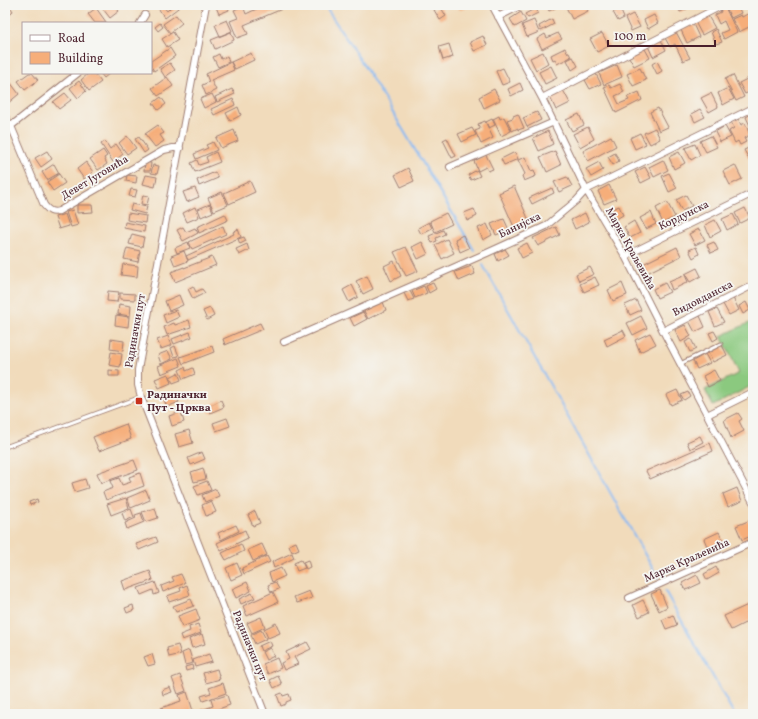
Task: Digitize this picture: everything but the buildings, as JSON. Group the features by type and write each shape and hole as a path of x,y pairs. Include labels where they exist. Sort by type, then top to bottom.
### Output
{"street":[{"name":"Радиначки пут","path":"206,5 138,370 138,385 141,397 265,714"},
{"name":"Марка Краљевића","path":"492,5 542,98 586,190 625,256 753,502"},
{"path":"498,18 522,5"},
{"path":"542,98 723,5"},
{"path":"141,22 145,15"},
{"path":"11,126 77,74"},
{"name":"Банијска","path":"284,342 546,226 577,200 586,190 753,108"},
{"name":"Девет Југовића","path":"5,116 11,126 44,205 48,210 54,212 59,211 164,150 180,148"},
{"path":"450,167 554,122"},
{"name":"Кордунска","path":"625,256 753,193"},
{"name":"Видовданска","path":"663,331 753,285"},
{"path":"708,415 753,392"},
{"name":"Марка Краљевића","path":"629,598 753,542"}],"lane":[{"path":"680,364 721,344"},
{"path":"5,447 141,397"}],"green space":[{"path":"753,321 753,385 713,406 705,390 739,373 721,336"}],"waterway":[{"path":"324,5 382,95 474,250"},
{"path":"483,265 658,578"},
{"path":"665,591 734,714"}],"place":[{"name":"Радиначки Пут - Црква","path":"139,401"}]}
